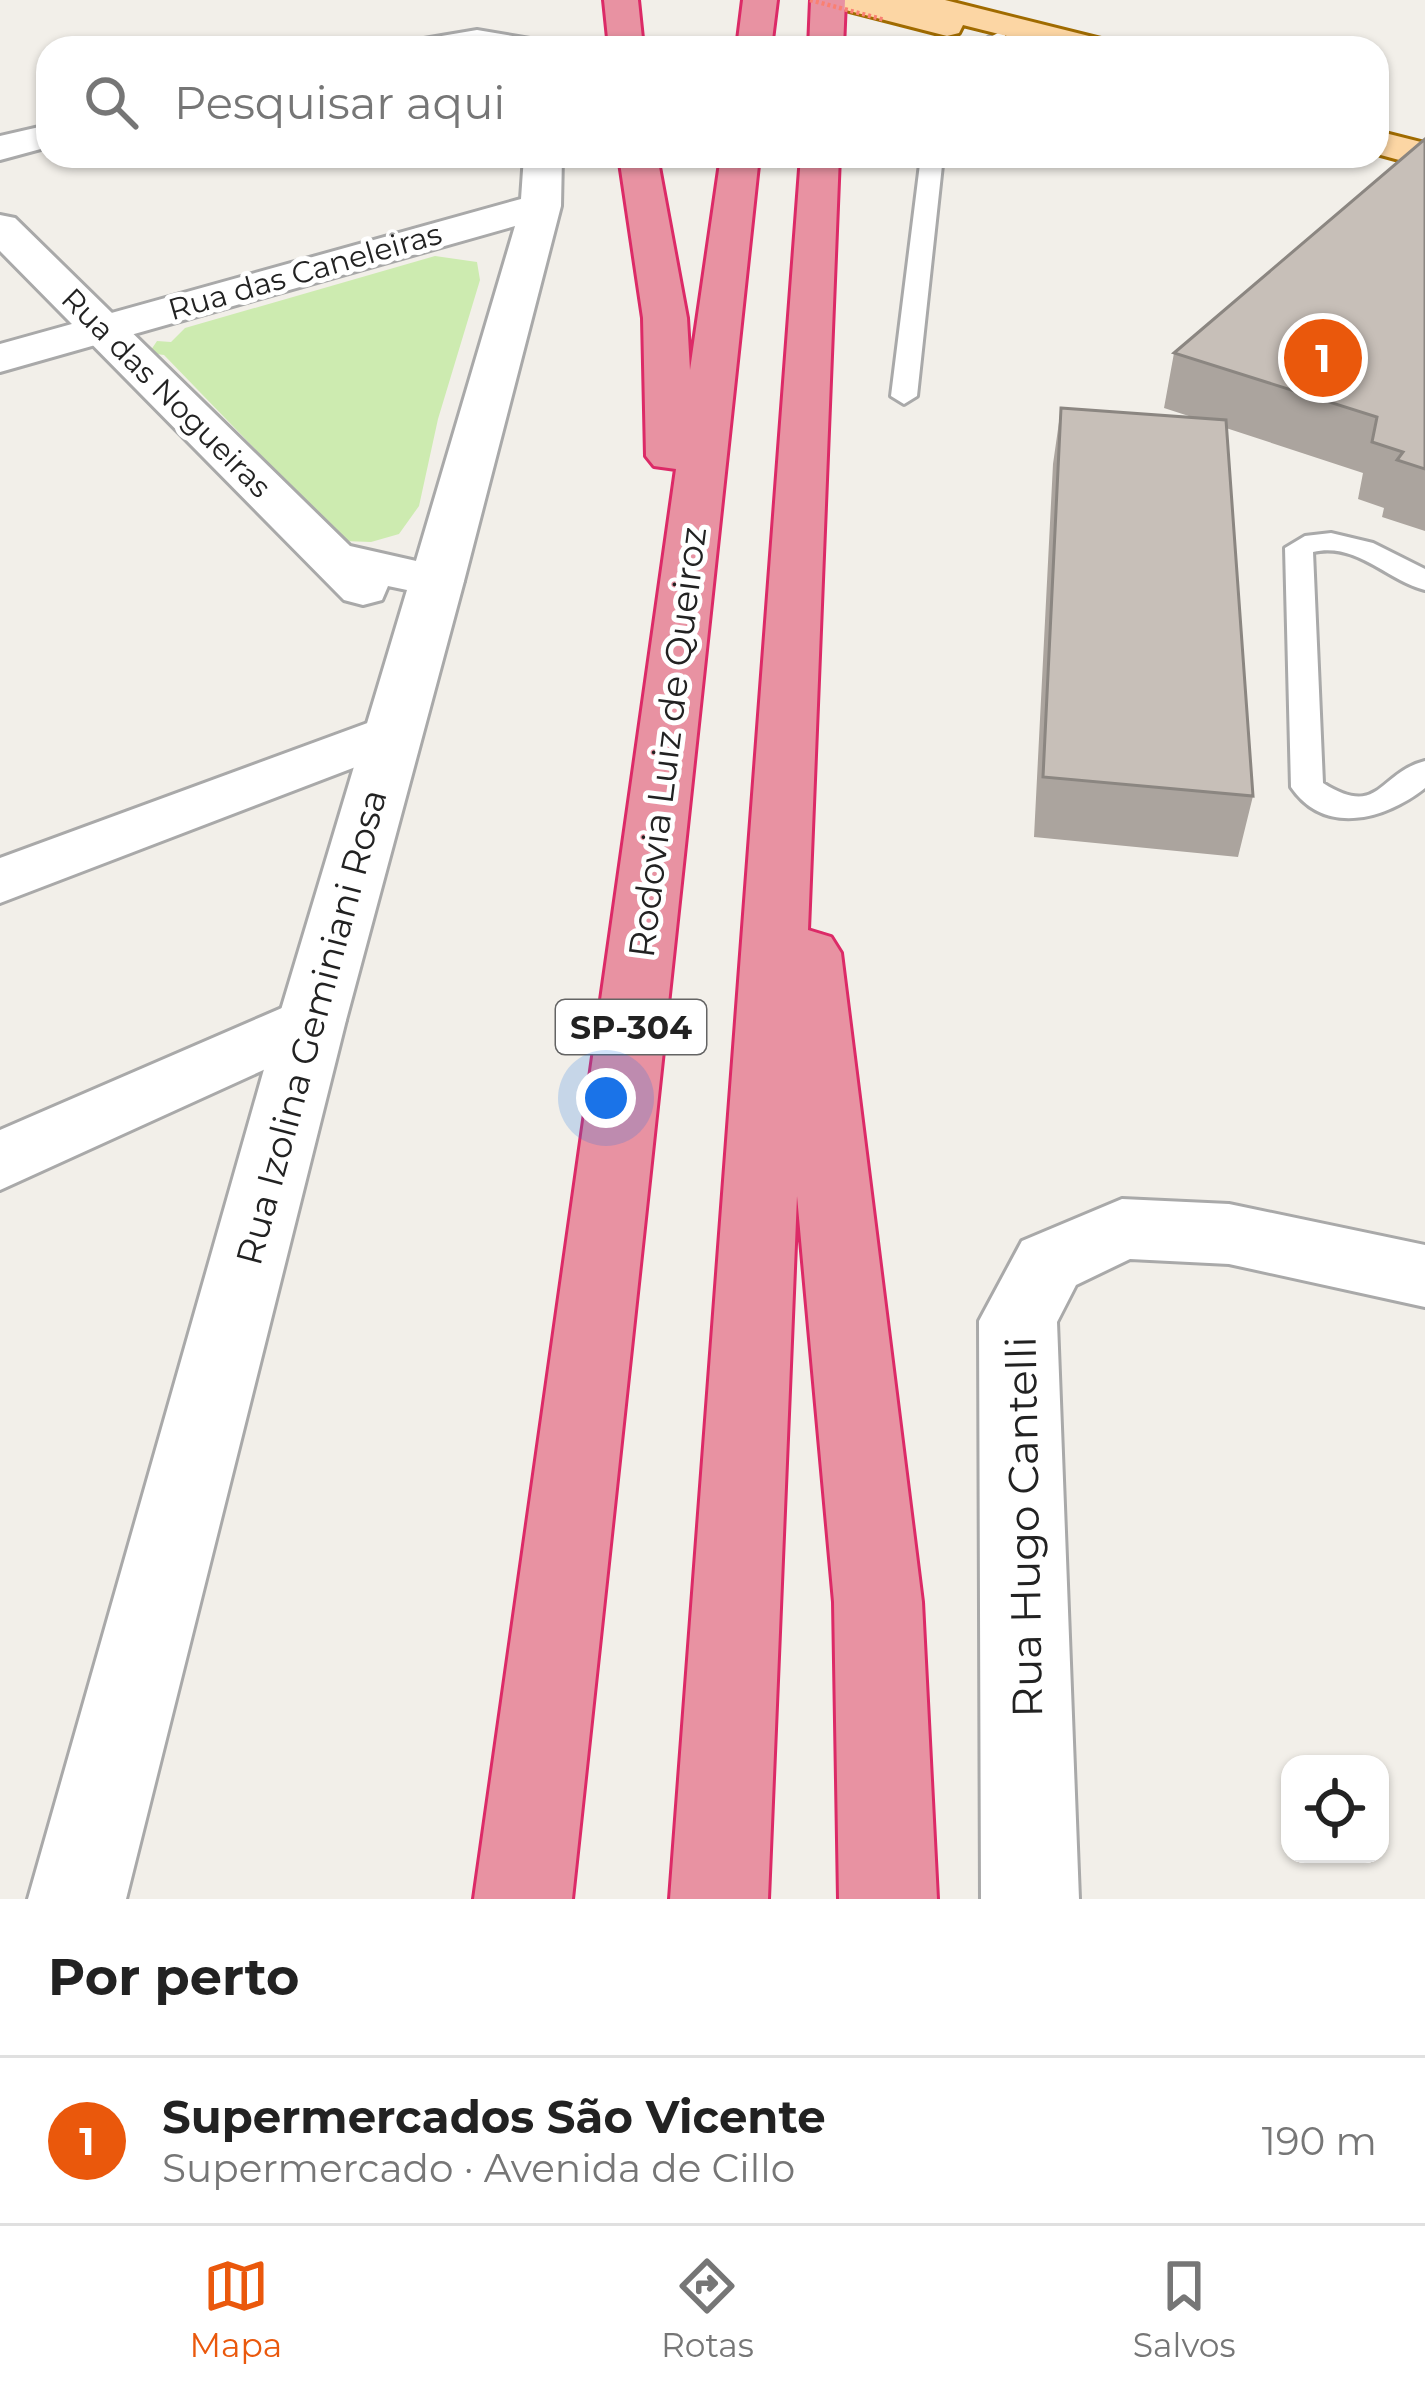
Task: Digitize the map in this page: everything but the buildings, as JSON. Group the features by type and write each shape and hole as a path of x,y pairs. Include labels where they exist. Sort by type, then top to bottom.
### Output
{"highway":[{"path":"621,0 625,36"},
{"path":"756,36 760,0"},
{"path":"827,36 829,0"},
{"path":"581,1424 672,437 665,318 640,168"},
{"name":"Rodovia Luiz de Queiroz","path":"523,1899 738,168"},
{"path":"719,1899 819,168"},
{"path":"788,762 878,1602 888,1899"}],"main road":[{"path":"846,0 989,36"},
{"path":"941,0 995,36"}],"street":[{"path":"0,148 36,139"},
{"name":"Rua Izolina Geminiani Rosa","path":"77,1899 312,1020 541,206 543,168"},
{"name":"Rua das Caneleiras","path":"0,358 541,206"},
{"name":"Rua das Nogueiras","path":"0,227 332,558 428,613"},
{"path":"0,882 392,732"},
{"path":"1,1160 312,1020"},
{"name":"Rua Hugo Cantelli","path":"1030,1899 1018,1321 1048,1263 1121,1229 1229,1234 1425,1276"}],"lane":[{"path":"904,396 931,168"},
{"path":"1425,617 1422,579 1345,541 1319,538 1299,548 1307,787 1350,810 1376,810 1425,771"}],"path":[{"path":"810,0 895,11"}],"green space":[{"path":"435,256 477,262 480,280 438,419 419,506 399,534 371,542 344,541 164,355 149,353 157,341 171,342 185,328"}],"place":[{"name":"Supermercados São Vicente","path":"1323,358"}]}
